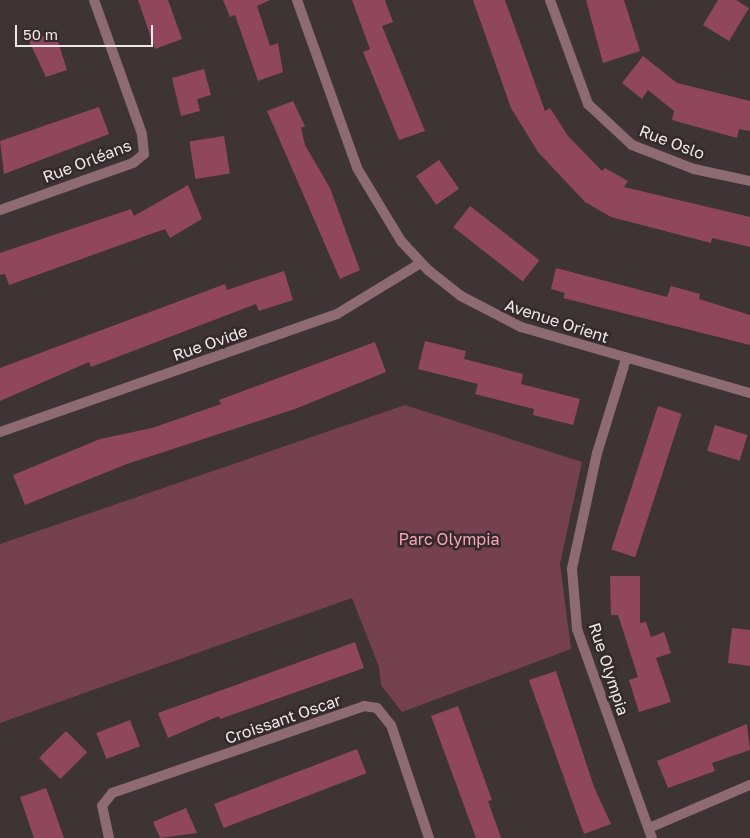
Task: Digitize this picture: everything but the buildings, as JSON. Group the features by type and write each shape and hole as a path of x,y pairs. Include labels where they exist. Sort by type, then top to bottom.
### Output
{"street":[{"name":"Rue Orléans","path":"0,210 133,163 144,154 142,134 94,0"},
{"name":"Avenue Orient","path":"297,0 358,168 383,214 420,263 490,314 626,359 750,394"},
{"name":"Rue Oslo","path":"550,0 588,104 632,145 694,169 750,181"},
{"name":"Rue Ovide","path":"0,432 337,314 420,263"},
{"name":"Rue Olympia","path":"626,359 598,453 572,568 577,629 650,833"},
{"name":"Croissant Oscar","path":"109,838 102,806 112,793 364,706 377,708 390,726 429,838"},
{"path":"650,833 750,785"}],"green space":[{"name":"Parc Olympia","path":"405,405 582,462 560,564 571,649 402,712 381,685 379,667 352,598 0,723 0,544"}]}
